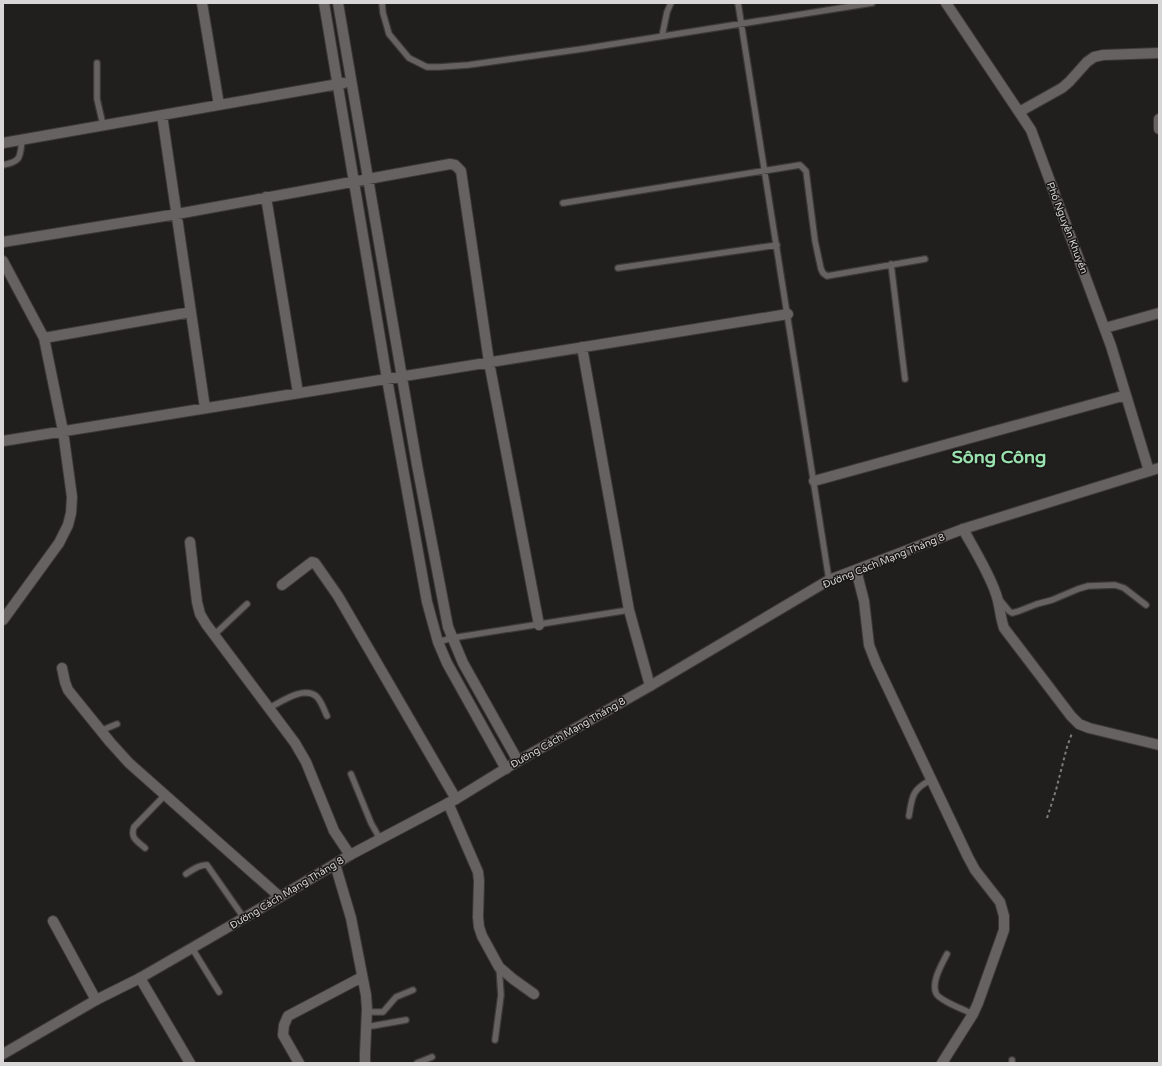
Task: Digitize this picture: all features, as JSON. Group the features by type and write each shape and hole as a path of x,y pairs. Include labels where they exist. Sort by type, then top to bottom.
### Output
{"street":[{"path":"202,3 219,105"},
{"path":"324,3 387,379 427,602 438,642 447,663 506,769"},
{"path":"338,3 417,464 448,626 463,663 518,761"},
{"name":"Phố Nguyễn Khuyến","path":"946,3 1031,130 1105,328 1126,395 1154,470"},
{"path":"1019,112 1062,88 1087,62 1094,57 1103,55 1159,53"},
{"path":"3,143 352,82"},
{"path":"162,115 205,408"},
{"path":"1159,119 1159,129"},
{"path":"3,242 176,214 450,164 455,166 461,171 489,362 539,625"},
{"path":"266,197 298,393"},
{"path":"3,261 44,338 63,431 72,497 71,513 68,525 59,543 3,620"},
{"path":"44,338 191,312"},
{"path":"1105,328 1159,313"},
{"path":"3,441 788,314"},
{"path":"582,348 629,610 650,686"},
{"path":"814,481 1126,395"},
{"path":"403,467 417,464"},
{"name":"Đường Cách Mạng Tháng 8","path":"3,1054 96,1000 140,978 350,855 452,801 829,580 963,530 1154,470"},
{"path":"963,530 992,584 1004,628 1071,716 1079,724 1089,728 1159,745"},
{"path":"190,542 197,602 200,614 295,743 306,762 334,831 350,855"},
{"path":"282,585 312,562 315,563 338,596 452,801 478,872 478,917 482,936 499,967 534,994"},
{"path":"856,570 864,601 869,644 876,663 968,857 975,870 1000,902 1004,916 1004,930 978,1003 973,1014 942,1063"},
{"path":"62,668 68,690 100,731 129,763 280,897"},
{"path":"335,864 351,918 366,995 366,1063"},
{"path":"53,921 96,1000"},
{"path":"299,1063 283,1035 284,1024 288,1016 362,977"},
{"path":"140,978 190,1063"}],"lane":[{"path":"382,3 383,13 389,34 409,58 427,67 468,65 582,49 872,3"},
{"path":"662,36 667,12 671,3"},
{"path":"738,3 829,580"},
{"path":"97,63 97,99 103,125"},
{"path":"3,165 16,161 20,156 22,139"},
{"path":"563,203 800,165 806,171 815,241 821,268 824,273 828,276 925,259"},
{"path":"618,268 777,245"},
{"path":"891,264 905,379"},
{"path":"996,595 1012,613 1088,586 1114,585 1124,588 1146,605"},
{"path":"214,635 248,604"},
{"path":"438,642 452,638 629,610"},
{"path":"269,708 298,693 309,693 316,696 327,716"},
{"path":"100,731 117,724"},
{"path":"351,774 371,823 380,839"},
{"path":"909,816 913,795 916,789 931,780"},
{"path":"145,848 133,837 132,832 165,795"},
{"path":"186,874 204,864 207,865 244,918"},
{"path":"192,948 219,992"},
{"path":"947,954 937,974 935,987 936,993 940,998 973,1014"},
{"path":"495,1040 501,995 499,967"},
{"path":"367,1012 383,1012 396,997 413,990"},
{"path":"366,1027 406,1020"},
{"path":"417,1063 432,1057"}],"path":[{"path":"1047,818 1067,747 1073,731 1079,724"}],"district":[{"name":"Sông Công","path":"999,457"}]}
